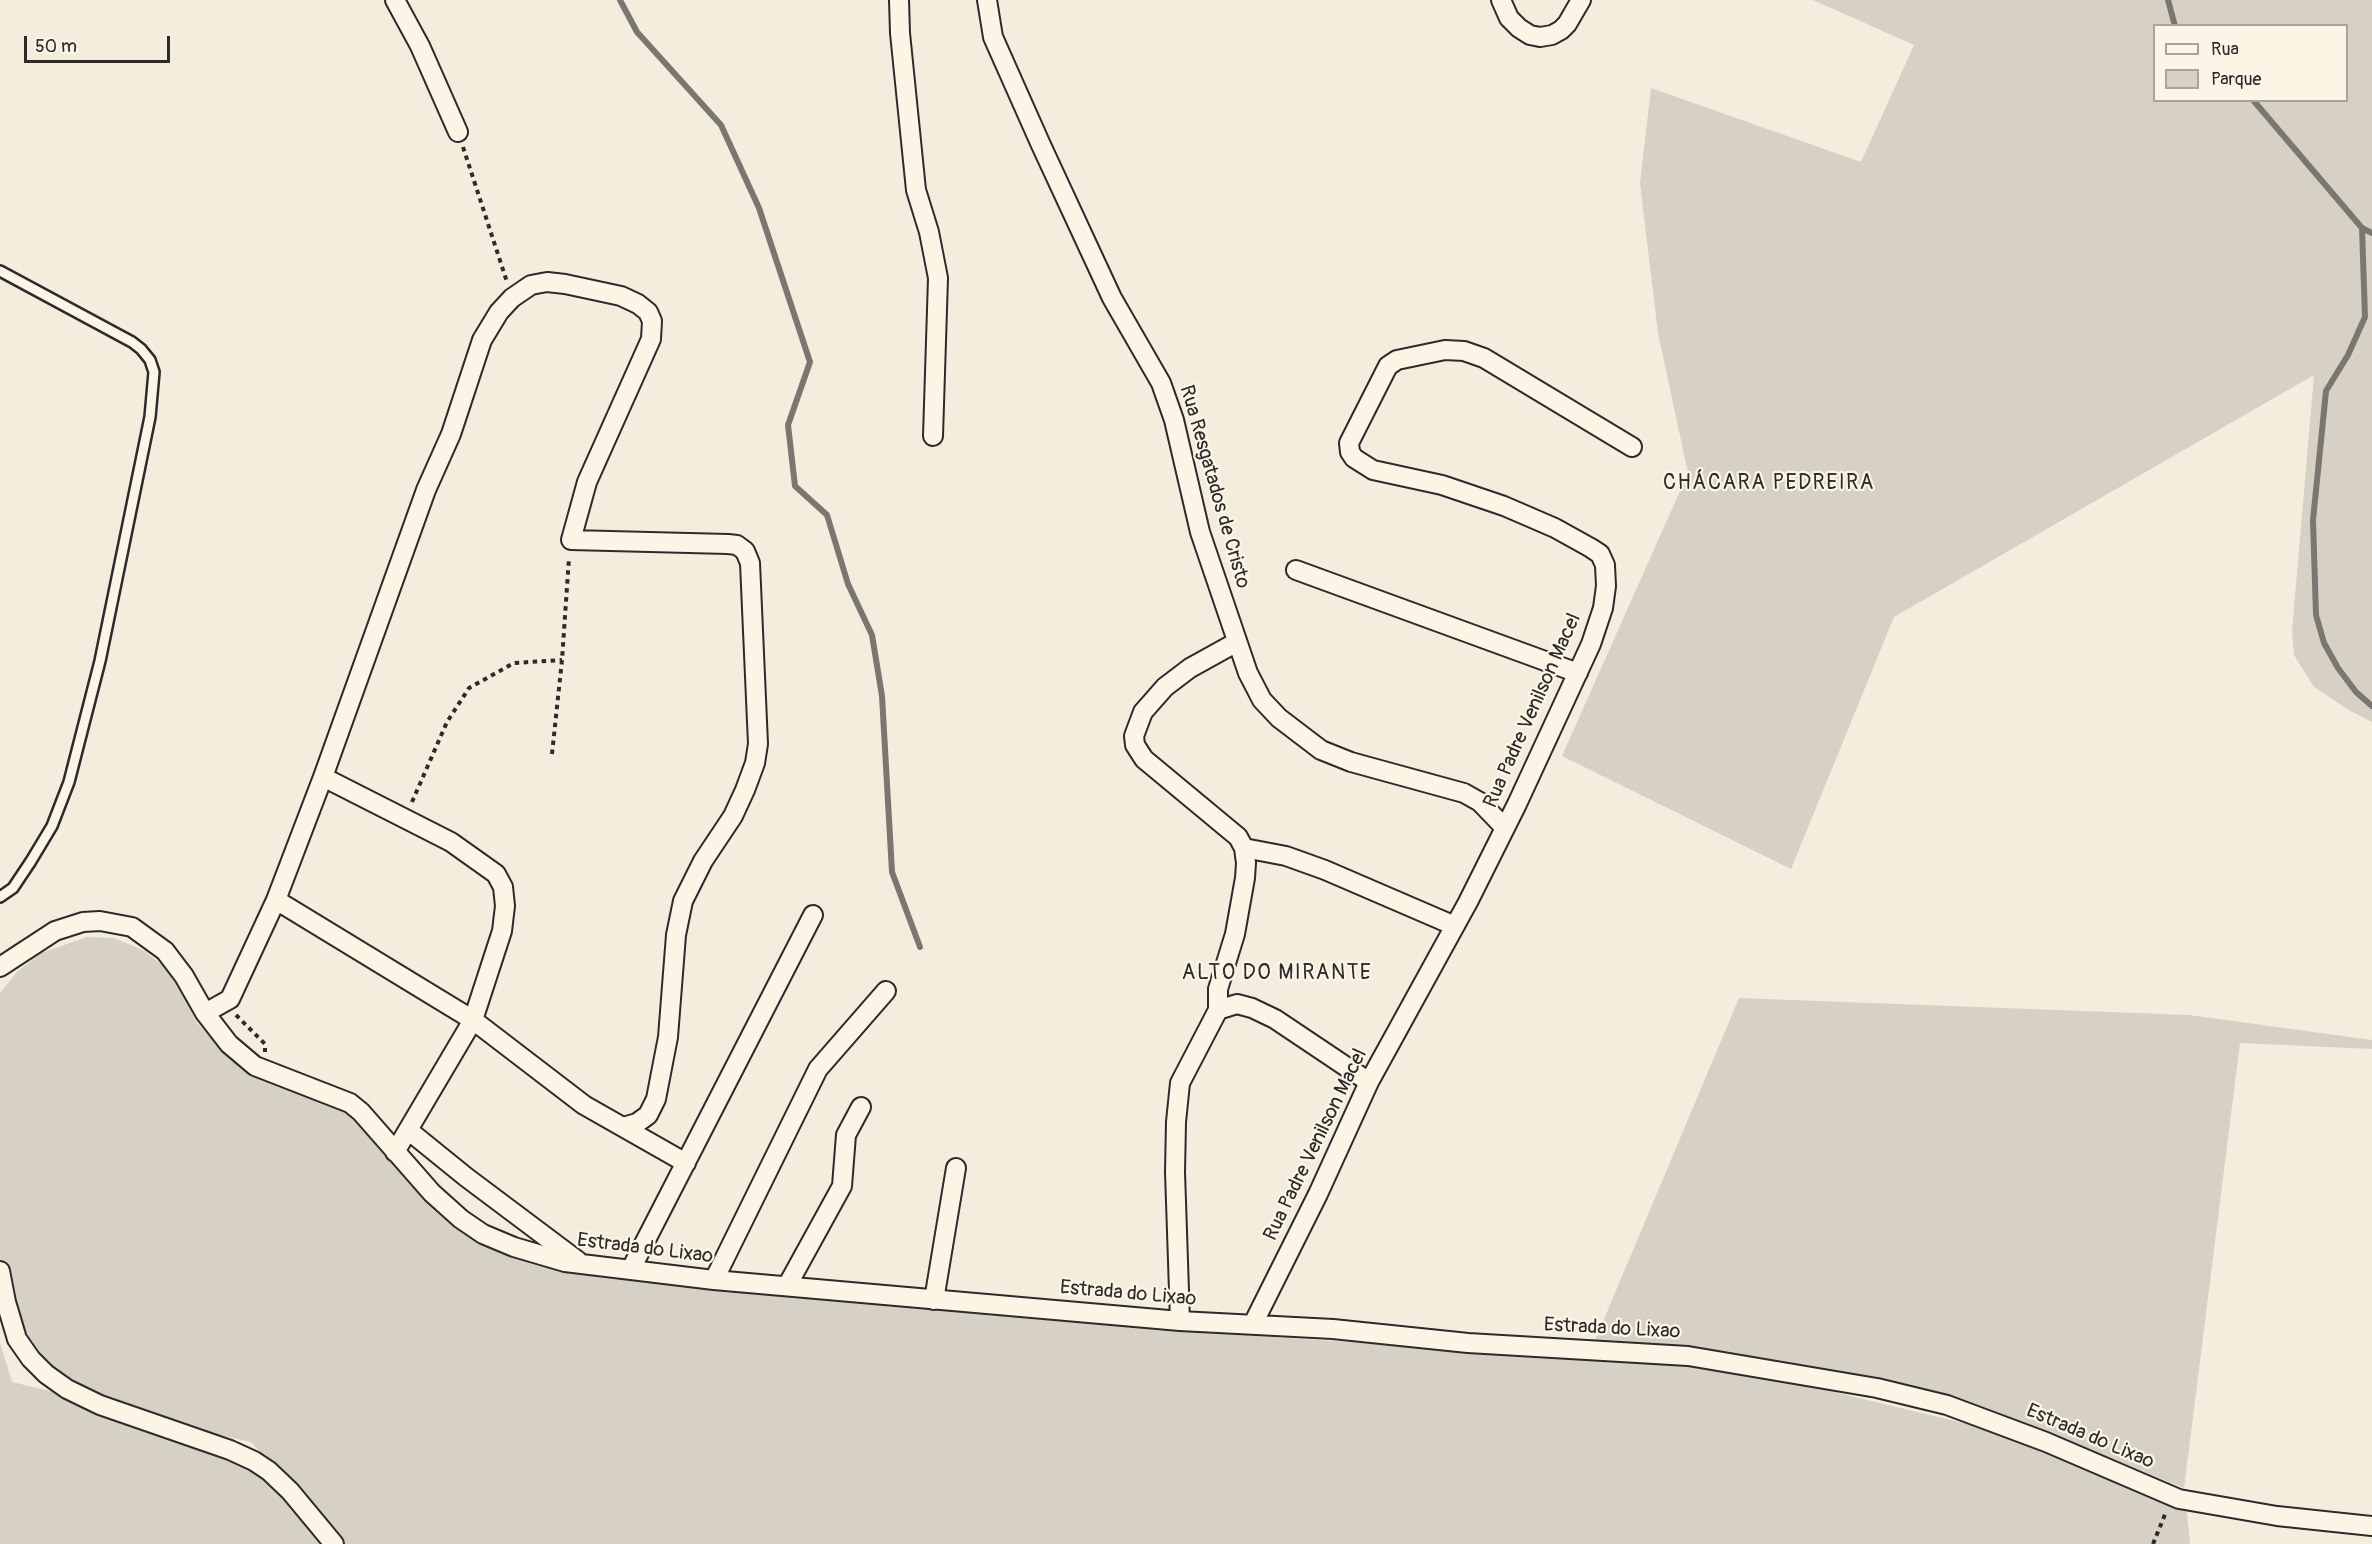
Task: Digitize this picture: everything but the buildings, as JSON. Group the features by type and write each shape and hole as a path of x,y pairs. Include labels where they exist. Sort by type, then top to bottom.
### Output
{"street":[{"path":"395,0 420,46 458,132"},
{"path":"899,0 901,44 916,190 929,232 938,278 933,436"},
{"name":"Rua Resgatados de Cristo","path":"987,0 993,37 1046,156 1108,290 1161,383 1174,420 1200,532 1248,674 1262,700 1279,718 1321,750 1351,762 1464,793 1480,802 1505,828"},
{"path":"1501,0 1509,18 1519,28 1530,35 1540,37 1552,35 1561,30 1581,0"},
{"path":"205,1013 230,999 276,900 323,777 406,545 451,434 482,340 499,312 512,298 531,285 547,282 565,284 621,296 648,312 652,321 651,339 587,482 570,540 728,544 737,545 745,551 750,562 758,744 755,764 746,790 733,816 703,861 683,901 676,935 668,1037 656,1099 648,1115 638,1123 623,1127"},
{"name":"Rua Padre Venilson Macel","path":"1253,1324 1318,1194 1369,1082 1455,926 1505,828 1591,644 1603,608 1606,586 1605,565 1600,554 1555,528 1504,506 1442,485 1374,470 1354,458 1350,452 1349,443 1388,366 1397,360 1445,350 1464,351 1484,358 1632,447"},
{"path":"1296,570 1578,673"},
{"path":"1180,1321 1175,1172 1176,1122 1180,1083 1218,1010 1218,989 1235,934 1246,863 1244,848 1239,837 1144,759 1135,745 1134,736 1143,712 1165,687 1190,668 1237,642"},
{"path":"323,777 451,842 496,874 503,887 505,906 502,931 473,1020 395,1152"},
{"path":"1244,848 1286,856 1325,870 1455,926"},
{"path":"276,900 473,1020 584,1105 686,1162"},
{"path":"631,1269 813,915"},
{"name":"Estrada do Lixao","path":"0,967 55,931 83,922 100,921 132,927 165,951 184,976 205,1013 229,1044 255,1066 350,1103 361,1112 432,1193 460,1219 483,1234 514,1247 582,1264 714,1280 1180,1321 1333,1329 1468,1343 1688,1356 1877,1388 1947,1405 1986,1418 2179,1499 2277,1516 2372,1526"},
{"path":"714,1280 818,1069 886,990"},
{"path":"1218,1010 1227,1005 1237,1004 1252,1008 1275,1019 1369,1082"},
{"path":"787,1286 842,1186 846,1135 861,1107"},
{"path":"408,1130 466,1177 582,1264"},
{"path":"934,1300 956,1167"},
{"path":"0,1271 17,1339 31,1359 46,1374 67,1389 100,1405 231,1450 254,1461 269,1471 290,1491 334,1544"}],"lane":[{"path":"0,272 132,342 150,360 154,372 150,417 100,661 69,782 52,826 42,843 13,888 0,897"}],"path":[{"path":"458,132 512,298"},
{"path":"552,754 562,660 570,540"},
{"path":"405,817 447,722 469,688 514,663 562,660"},
{"path":"230,999 237,1017 265,1044 266,1054 262,1062 255,1066"},
{"path":"2153,1544 2169,1506 2179,1499"}],"green space":[{"path":"1813,0 2372,0 2372,722 2314,687 2294,655 2292,631 2314,375 1894,617 1791,869 1562,756 1688,473 1658,333 1640,183 1651,88 1861,162 1914,45"},
{"path":"87,937 114,938 145,951 163,966 181,991 197,1023 242,1067 263,1081 314,1095 342,1107 363,1123 467,1234 753,1291 1257,1336 1679,1363 1809,1386 1980,1427 2187,1512 2190,1544 341,1544 251,1442 212,1433 68,1382 18,1336 0,1277 0,993 17,972 41,953"},
{"path":"1739,998 2189,1015 2372,1040 2372,1049 2240,1043 2184,1488 1984,1407 1924,1389 1594,1343"},
{"path":"0,1343 12,1382 135,1411 267,1466 326,1544 0,1544"}],"waterway":[{"path":"620,0 637,32 721,125 759,208 810,362 788,425 795,486 827,515 848,584 872,635 882,696 892,872 920,947"},
{"path":"2168,0 2174,24"},
{"path":"2255,102 2362,228 2372,233"},
{"path":"2362,228 2365,317 2348,355 2326,391 2313,520 2316,615 2324,643 2338,668 2356,692 2372,706"}],"district":[{"name":"CHÁCARA PEDREIRA","path":"1769,484"},
{"name":"ALTO DO MIRANTE","path":"1277,974"}]}
